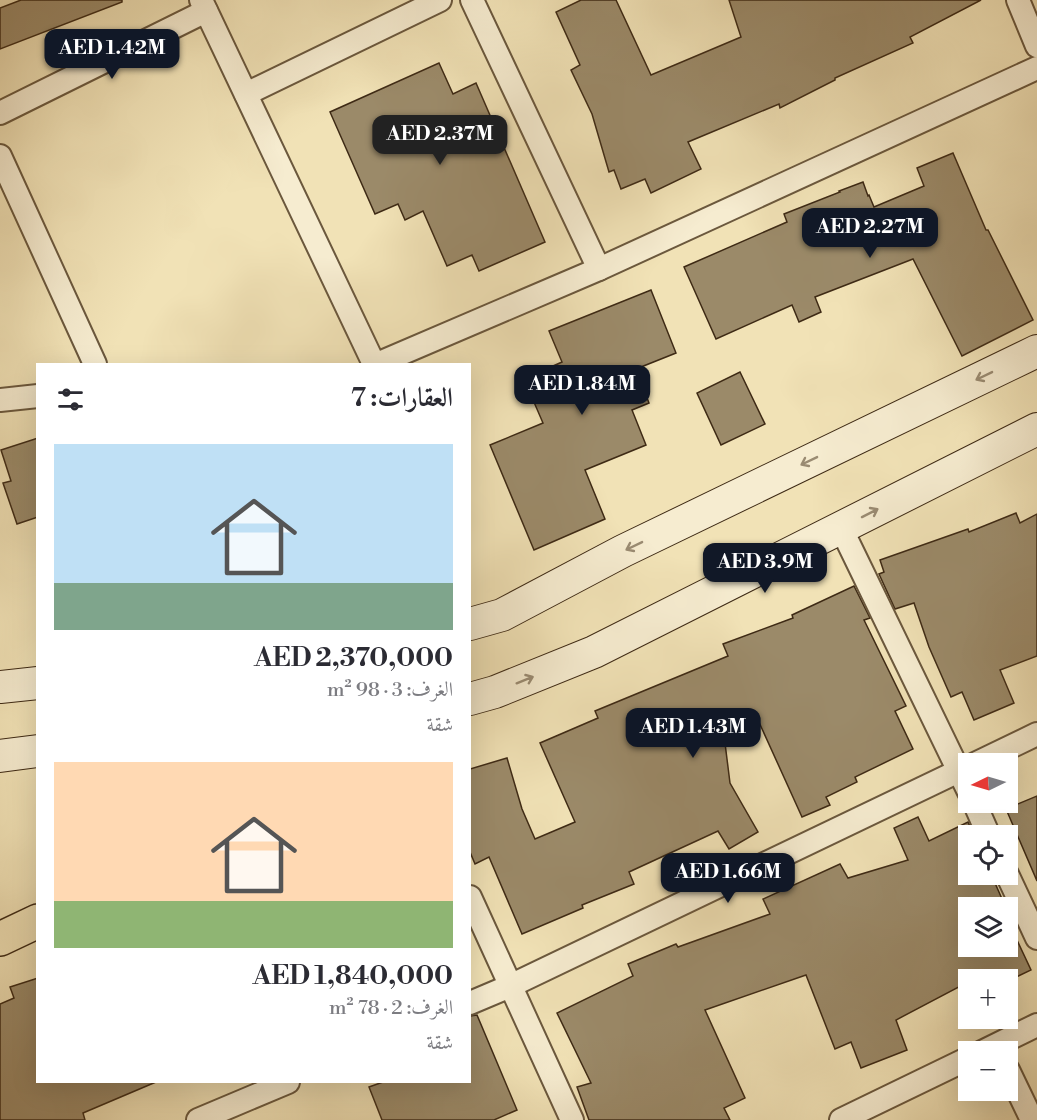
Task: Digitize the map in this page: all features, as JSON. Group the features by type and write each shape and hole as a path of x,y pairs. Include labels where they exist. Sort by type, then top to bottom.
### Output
{"main road":[{"path":"0,939 36,922"}],"street":[{"path":"246,94 440,0"},
{"path":"472,0 599,269"},
{"path":"1018,0 1037,46"},
{"path":"0,113 204,5 375,363"},
{"path":"377,363 599,269 1037,68"},
{"path":"0,156 95,363"},
{"path":"471,624 502,615 634,546 1037,351"},
{"path":"0,400 36,396"},
{"path":"471,699 495,692 594,652 1037,429"},
{"path":"841,528 961,753"},
{"path":"0,687 36,683"},
{"path":"997,753 1037,734"},
{"path":"0,756 36,751"},
{"path":"471,1003 958,772"},
{"path":"1012,885 1037,938"},
{"path":"471,899 572,1120"},
{"path":"1008,1041 1037,1025"},
{"path":"841,1120 958,1063"},
{"path":"198,1120 286,1083"},
{"path":"1018,1091 1032,1120"}],"building":[{"path":"21,0 122,0 122,2 0,49 0,8"},
{"path":"581,0 616,0 651,75 741,37 729,0 981,0 910,37 913,43 835,78 780,108 779,104 688,142 701,169 651,193 645,179 621,189 614,170 609,172 592,114 571,70 580,65 556,12"},
{"path":"439,63 453,94 476,83 545,242 479,271 472,255 447,266 423,211 405,220 398,204 375,214 330,112"},
{"path":"953,153 986,230 1033,320 962,356 913,259 815,297 821,312 799,322 792,305 716,339 684,267 787,222 784,214 863,182 874,207 924,186 917,168"},
{"path":"651,290 676,353 636,369 649,403 632,410 646,445 585,470 605,519 534,550 490,445 543,423 524,379 562,362 549,331"},
{"path":"740,372 765,424 721,445 697,393"},
{"path":"36,439 36,518 17,524 3,483 11,481 1,450"},
{"path":"1016,513 1020,523 1037,514 1037,656 1000,670 1014,703 974,720 962,692 951,697 929,647 914,603 895,609 879,574 884,572 880,560 968,529 969,532"},
{"path":"854,586 870,618 864,620 906,706 895,711 913,749 855,777 857,782 826,797 830,805 802,817 758,720 724,735 730,783 758,832 729,849 718,831 629,872 634,884 582,905 583,908 522,934 489,857 475,864 471,854 471,769 507,758 522,809 535,839 575,822 540,743 598,718 595,711 728,656 723,644 793,618 792,615"},
{"path":"1037,796 1037,881 1018,837 1018,825 1013,825 1008,813 1018,813 1018,804"},
{"path":"918,817 929,841 958,827 958,885 996,885 1001,897 958,897 958,957 1018,957 1018,942 1031,970 1018,976 1018,969 958,969 958,987 896,1020 907,1050 861,1068 851,1042 835,1049 806,975 705,1010 745,1098 724,1108 730,1120 589,1120 577,1087 591,1083 557,1013 633,976 628,964 676,944 678,947 770,914 763,899 840,864 848,878 908,860 894,828"},
{"path":"36,979 36,1083 154,1083 83,1113 85,1120 0,1120 0,1004 14,998 10,987"},
{"path":"477,1015 517,1110 494,1120 382,1120 369,1087 380,1083 471,1083 471,1016"}]}
